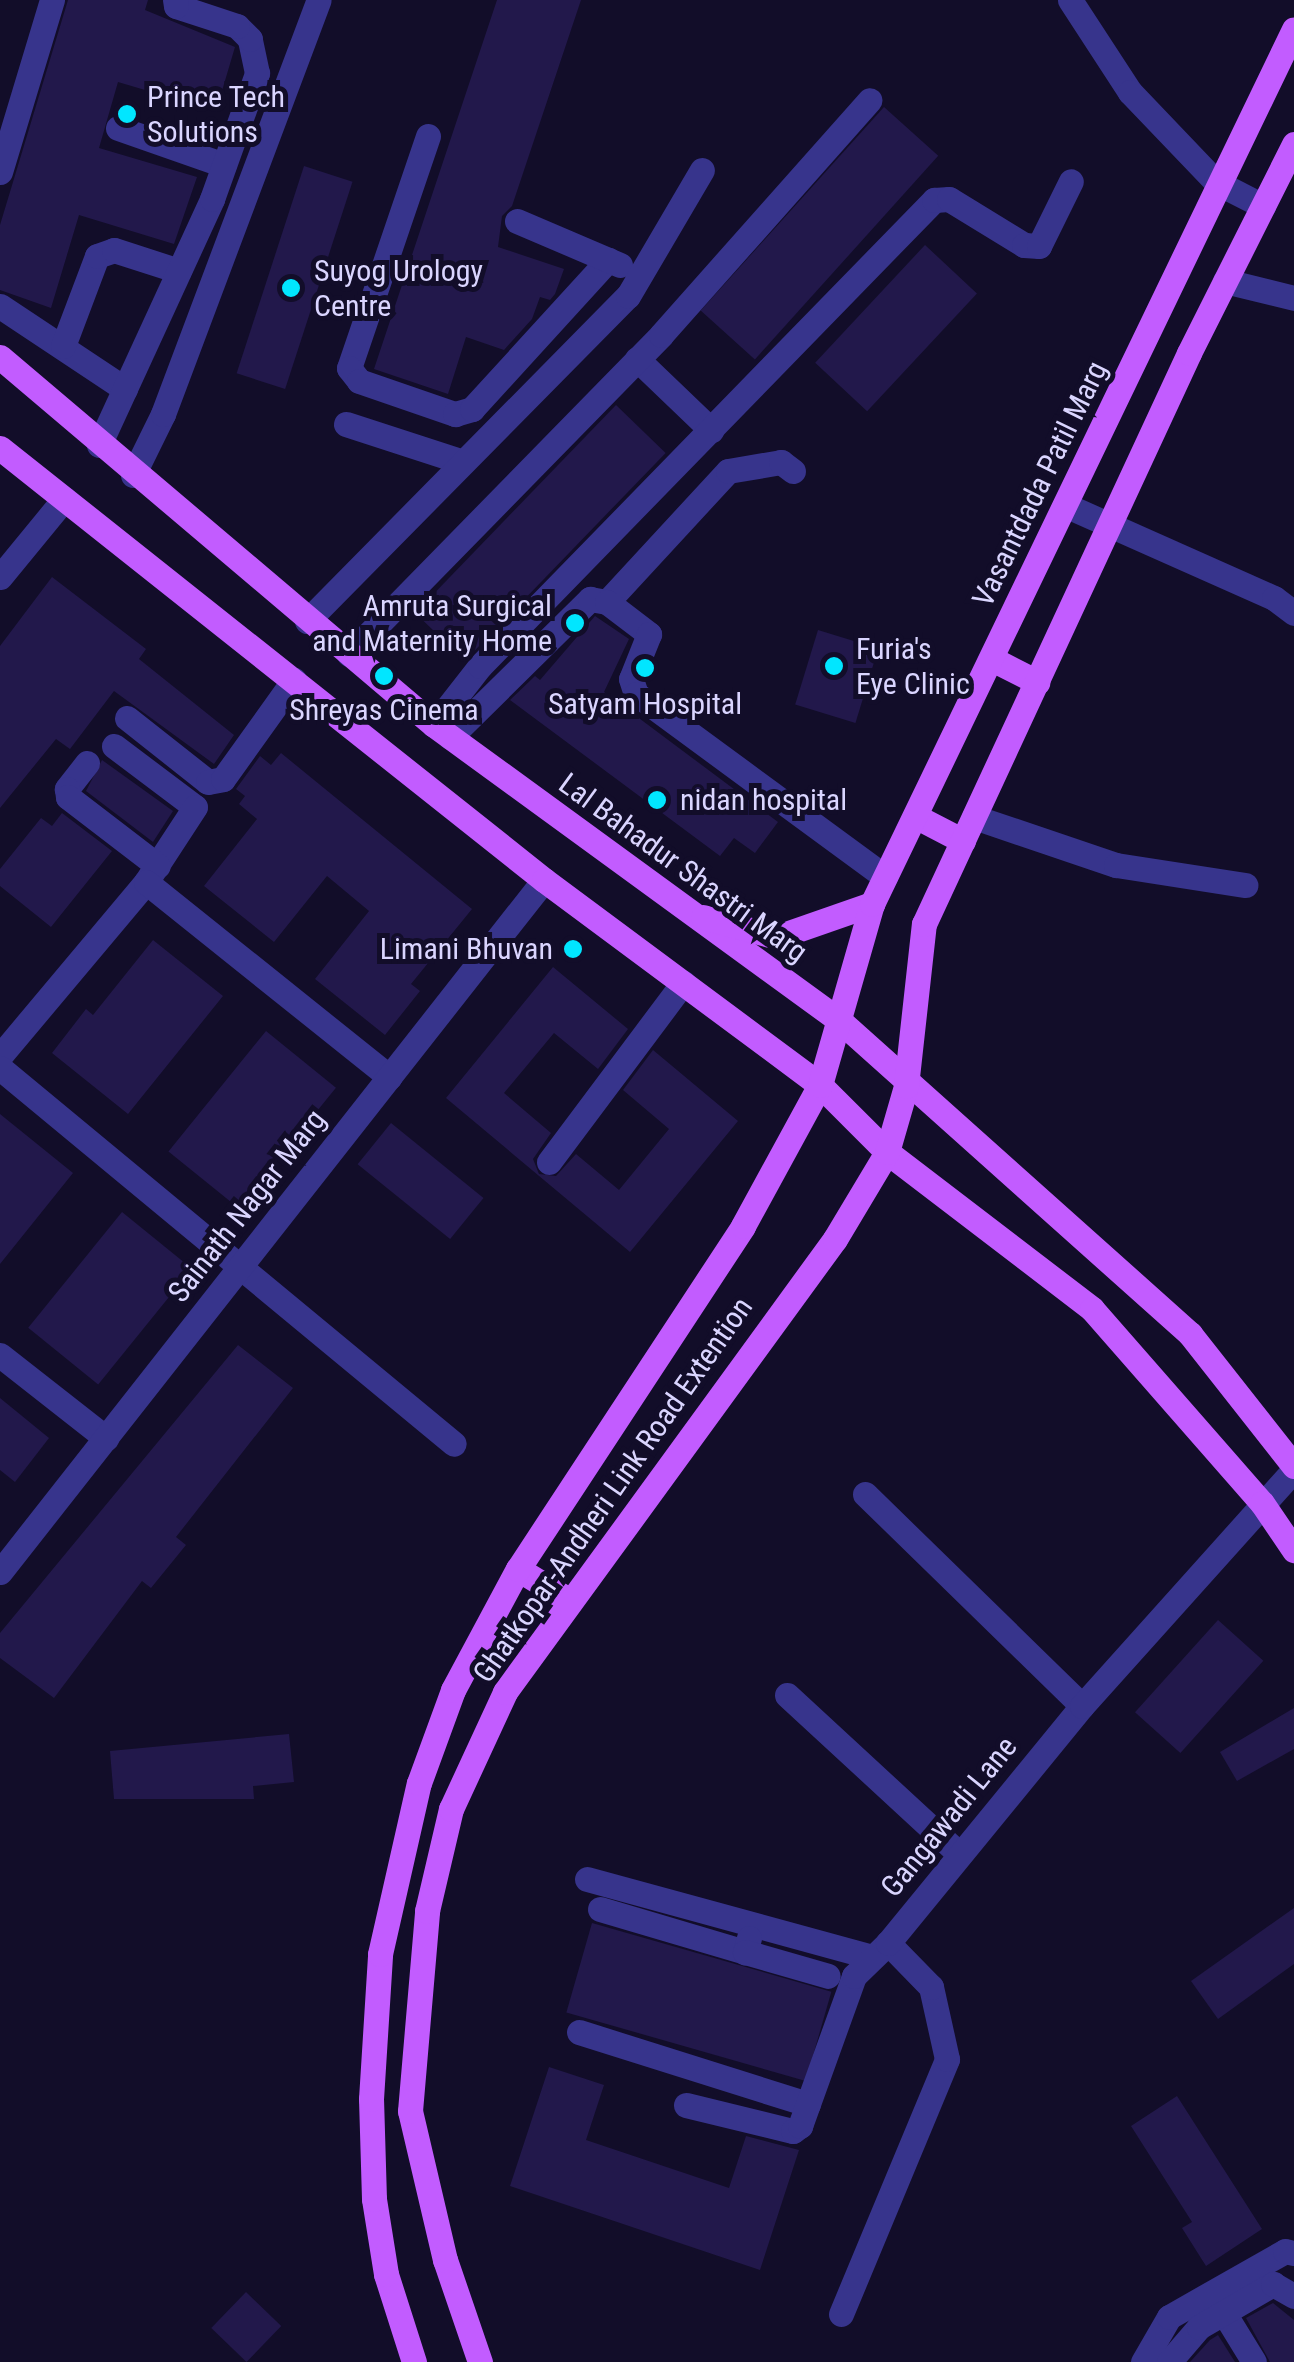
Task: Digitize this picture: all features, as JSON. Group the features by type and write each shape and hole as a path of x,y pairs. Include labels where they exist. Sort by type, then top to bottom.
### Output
{"main road":[{"name":"Vasantdada Patil Marg","path":"820,1086 872,904 1150,330 1216,182 1294,29"},
{"path":"906,1086 924,924 1189,353 1294,144"},
{"path":"1150,330 1189,353"},
{"name":"Lal Bahadur Shastri Marg","path":"0,357 133,474 442,731 683,912 840,1022 906,1086 1190,1334 1294,1468"},
{"path":"0,448 544,880 820,1086 887,1152 1092,1308 1262,1503 1294,1550"},
{"path":"992,658 1037,682"},
{"path":"915,816 968,829"},
{"path":"683,912 777,936 872,904"},
{"name":"Ghatkopar-Andheri Link Road Extention","path":"414,2362 386,2274 374,2199 371,2099 380,1954 418,1783 453,1690 518,1568 743,1226 820,1086"},
{"name":"Ghatkopar-Andheri Link Road Extention","path":"480,2362 445,2260 410,2111 427,1910 451,1810 505,1692 567,1599 835,1239 887,1152 906,1086"},
{"path":"518,1568 567,1599"}],"street":[{"path":"0,172 52,0"},
{"path":"100,446 224,165 257,72 250,39 237,26 176,6 175,0"},
{"path":"133,474 163,414 319,0"},
{"path":"1070,0 1130,92 1216,182 1263,206"},
{"path":"348,654 637,359 870,100"},
{"path":"118,128 224,165"},
{"path":"428,136 353,355 350,368 359,380 454,414 472,410 608,260"},
{"path":"307,621 628,296 702,170"},
{"path":"442,731 480,666 934,200 949,199 1024,245 1039,246 1072,181"},
{"path":"516,221 638,274"},
{"path":"63,346 98,256 114,250 179,271"},
{"path":"1225,281 1294,298"},
{"path":"0,306 125,389"},
{"path":"637,359 711,430"},
{"path":"346,424 463,462"},
{"path":"607,602 728,471 780,462 793,471"},
{"path":"0,577 64,499"},
{"path":"1065,505 1274,598 1294,613"},
{"path":"442,731 590,599 607,602 648,634 631,678 636,694 885,877"},
{"path":"128,718 208,782 223,778 294,680"},
{"path":"0,1056 152,874 195,807 114,746"},
{"path":"87,762 67,789 68,797 389,1077"},
{"path":"968,829 1116,865 1245,885"},
{"name":"Sainath Nagar Marg","path":"0,1572 544,880"},
{"path":"549,1162 683,983"},
{"path":"0,1068 454,1444"},
{"path":"0,1354 106,1438"},
{"name":"Gangawadi Lane","path":"841,2314 947,2059 930,1987 880,1950 1082,1706 1294,1468"},
{"path":"865,1494 1082,1706"},
{"path":"787,1695 958,1853"},
{"path":"587,1880 619,1906 745,1952 828,1976"},
{"path":"619,1906 752,1924 880,1950"},
{"path":"745,1952 752,1924"},
{"path":"686,2105 793,2131 808,2104 854,1976 880,1950"},
{"path":"579,2032 808,2104"},
{"path":"1153,2360 1224,2313 1287,2291 1293,2253"},
{"path":"1153,2360 1169,2317 1293,2253"},
{"path":"1224,2313 1254,2362"}],"building":[{"path":"68,0 148,0 145,10 235,47 216,111 118,82 99,148 197,177 174,244 79,215 51,308 0,290 0,225"},
{"path":"497,0 581,0 512,206 502,216 498,247 564,269 555,294 550,300 540,297 532,319 504,350 466,337 448,394 374,369"},
{"path":"884,107 938,156 755,359 701,311"},
{"path":"304,166 353,182 285,389 237,373"},
{"path":"925,245 977,293 867,411 815,363"},
{"path":"616,405 666,453 465,661 415,613"},
{"path":"52,577 146,649 139,659 234,735 214,764 114,691 70,749 56,739 0,808 0,646"},
{"path":"595,616 629,639 604,692 778,822 755,853 734,838 720,856 510,700 535,676 540,680"},
{"path":"818,630 878,648 855,723 795,705"},
{"path":"281,753 472,909 411,984 420,991 385,1035 315,979 369,911 327,876 274,942 204,886 257,819 239,804 245,796 236,789 260,756 271,765"},
{"path":"102,760 173,811 153,842 86,791"},
{"path":"62,813 112,851 51,927 0,886 0,869 41,818 52,826"},
{"path":"153,940 223,996 128,1114 52,1053 86,1009 93,1015"},
{"path":"553,967 628,1029 598,1069 554,1033 504,1093 551,1133 533,1159 539,1174 556,1176 576,1154 619,1190 669,1129 623,1090 653,1050 738,1121 630,1252 446,1098"},
{"path":"266,1031 336,1088 238,1208 168,1151"},
{"path":"0,1114 73,1173 0,1264"},
{"path":"391,1123 483,1198 450,1239 358,1164"},
{"path":"122,1212 192,1269 98,1384 28,1328"},
{"path":"238,1345 293,1388 176,1537 186,1545 151,1588 142,1581 54,1698 0,1658 0,1633"},
{"path":"0,1398 49,1438 15,1482 0,1470"},
{"path":"1218,1620 1263,1661 1180,1753 1135,1712"},
{"path":"1294,1708 1294,1749 1237,1781 1220,1752"},
{"path":"289,1734 294,1782 253,1786 254,1799 114,1799 110,1751"},
{"path":"1294,1908 1294,1964 1218,2019 1191,1981"},
{"path":"592,1923 831,1992 806,2081 566,2012"},
{"path":"549,2067 604,2085 586,2140 729,2188 746,2136 799,2150 760,2270 510,2186"},
{"path":"1177,2096 1262,2229 1206,2266 1182,2228 1192,2222 1131,2126"},
{"path":"246,2292 281,2326 247,2362 211,2328"},
{"path":"1273,2303 1294,2320 1294,2362 1270,2362 1246,2318"},
{"path":"1218,2335 1235,2362 1190,2362 1210,2340"}],"place":[{"name":"Prince Tech Solutions","path":"127,114"},
{"name":"Suyog Urology Centre","path":"291,288"},
{"name":"Amruta Surgical and Maternity Home","path":"575,623"},
{"name":"Furia's Eye Clinic","path":"834,666"},
{"name":"Satyam Hospital","path":"645,668"},
{"name":"Shreyas Cinema","path":"384,676"},
{"name":"nidan hospital","path":"657,800"},
{"name":"Limani Bhuvan","path":"573,949"}]}
